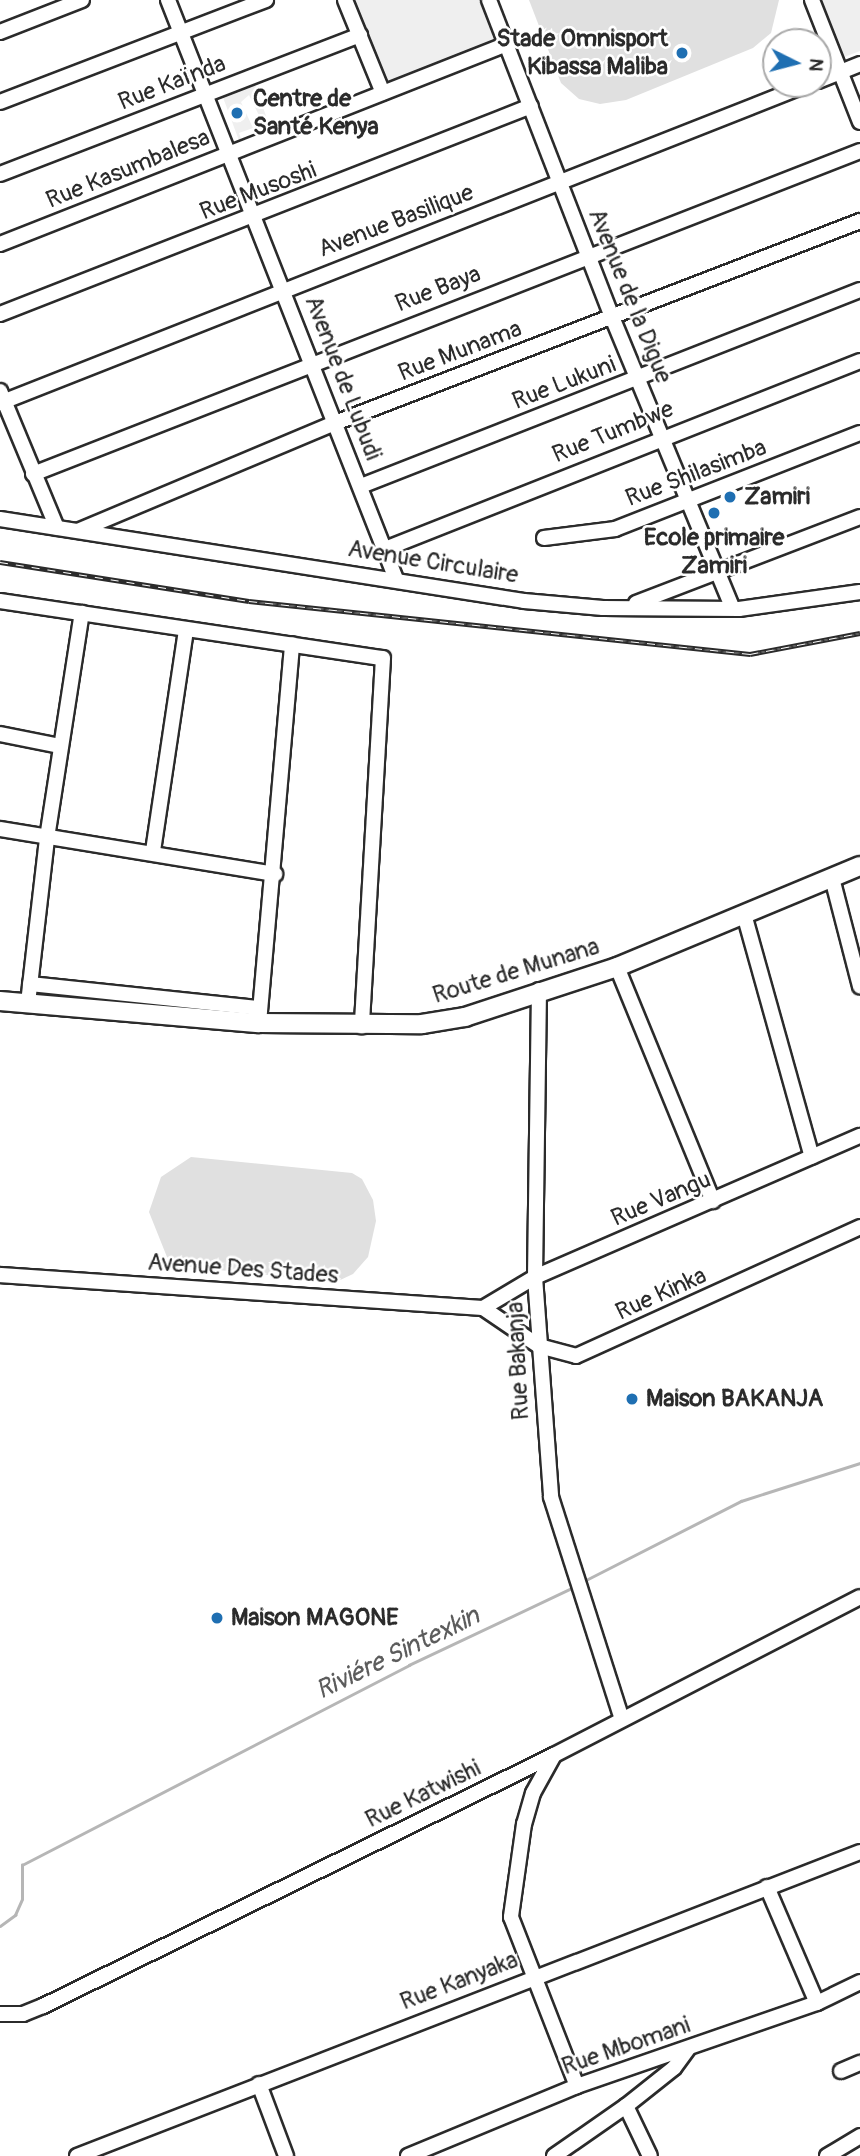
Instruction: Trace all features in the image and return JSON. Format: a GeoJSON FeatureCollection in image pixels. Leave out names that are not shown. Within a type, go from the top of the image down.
{"type":"FeatureCollection","features":[{"type":"Feature","properties":{"kind":"main road","name":"Route de Munana"},"geometry":{"type":"LineString","coordinates":[[0,1000],[260,1015],[362,1026],[464,1017],[538,989],[617,967],[860,866]]}},
{"type":"Feature","properties":{"kind":"street"},"geometry":{"type":"LineString","coordinates":[[0,32],[82,0]]}},
{"type":"Feature","properties":{"kind":"street","name":"Avenue de Lubudi"},"geometry":{"type":"LineString","coordinates":[[168,0],[284,288],[396,579]]}},
{"type":"Feature","properties":{"kind":"street"},"geometry":{"type":"LineString","coordinates":[[0,102],[266,0]]}},
{"type":"Feature","properties":{"kind":"street"},"geometry":{"type":"LineString","coordinates":[[345,0],[383,93]]}},
{"type":"Feature","properties":{"kind":"street","name":"Avenue de la Digue"},"geometry":{"type":"LineString","coordinates":[[489,0],[612,317],[732,607]]}},
{"type":"Feature","properties":{"kind":"street"},"geometry":{"type":"LineString","coordinates":[[811,0],[860,122]]}},
{"type":"Feature","properties":{"kind":"street","name":"Rue Kaïnda"},"geometry":{"type":"LineString","coordinates":[[0,174],[360,35]]}},
{"type":"Feature","properties":{"kind":"street","name":"Rue Kasumbalesa"},"geometry":{"type":"LineString","coordinates":[[0,244],[507,44]]}},
{"type":"Feature","properties":{"kind":"street"},"geometry":{"type":"LineString","coordinates":[[832,75],[860,64]]}},
{"type":"Feature","properties":{"kind":"street","name":"Avenue Basilique"},"geometry":{"type":"LineString","coordinates":[[1,399],[773,98]]}},
{"type":"Feature","properties":{"kind":"street","name":"Rue Musoshi"},"geometry":{"type":"LineString","coordinates":[[0,314],[256,217],[531,106]]}},
{"type":"Feature","properties":{"kind":"street","name":"Rue Baya"},"geometry":{"type":"LineString","coordinates":[[33,474],[860,151]]}},
{"type":"Feature","properties":{"kind":"street","name":"Rue Munama"},"geometry":{"type":"LineString","coordinates":[[78,531],[335,423],[860,221]]}},
{"type":"Feature","properties":{"kind":"street","name":"Rue Lukuni"},"geometry":{"type":"LineString","coordinates":[[361,486],[860,290]]}},
{"type":"Feature","properties":{"kind":"street","name":"Rue Tumbwe"},"geometry":{"type":"LineString","coordinates":[[385,549],[661,436],[860,361]]}},
{"type":"Feature","properties":{"kind":"street"},"geometry":{"type":"LineString","coordinates":[[1,399],[57,528]]}},
{"type":"Feature","properties":{"kind":"street","name":"Rue Shilasimba"},"geometry":{"type":"LineString","coordinates":[[544,538],[602,533],[860,433]]}},
{"type":"Feature","properties":{"kind":"street"},"geometry":{"type":"LineString","coordinates":[[626,606],[860,517]]}},
{"type":"Feature","properties":{"kind":"street","name":"Avenue Circulaire"},"geometry":{"type":"LineString","coordinates":[[0,519],[524,601],[732,607],[860,592]]}},
{"type":"Feature","properties":{"kind":"street"},"geometry":{"type":"LineString","coordinates":[[0,601],[381,656],[384,663],[362,1026]]}},
{"type":"Feature","properties":{"kind":"street"},"geometry":{"type":"LineString","coordinates":[[28,1003],[47,838],[82,613]]}},
{"type":"Feature","properties":{"kind":"street"},"geometry":{"type":"LineString","coordinates":[[153,851],[187,629]]}},
{"type":"Feature","properties":{"kind":"street"},"geometry":{"type":"LineString","coordinates":[[30,984],[260,1015],[275,874],[292,644]]}},
{"type":"Feature","properties":{"kind":"street"},"geometry":{"type":"LineString","coordinates":[[0,734],[60,746]]}},
{"type":"Feature","properties":{"kind":"street"},"geometry":{"type":"LineString","coordinates":[[0,829],[47,838],[153,851],[275,874]]}},
{"type":"Feature","properties":{"kind":"street"},"geometry":{"type":"LineString","coordinates":[[832,878],[860,986]]}},
{"type":"Feature","properties":{"kind":"street"},"geometry":{"type":"LineString","coordinates":[[744,914],[812,1157]]}},
{"type":"Feature","properties":{"kind":"street"},"geometry":{"type":"LineString","coordinates":[[617,967],[713,1201]]}},
{"type":"Feature","properties":{"kind":"street","name":"Rue Bakanja"},"geometry":{"type":"LineString","coordinates":[[538,989],[535,1277],[551,1497],[622,1719]]}},
{"type":"Feature","properties":{"kind":"street","name":"Rue Vangu"},"geometry":{"type":"LineString","coordinates":[[483,1308],[535,1277],[860,1136]]}},
{"type":"Feature","properties":{"kind":"street","name":"Rue Kinka"},"geometry":{"type":"LineString","coordinates":[[483,1308],[539,1346],[568,1354],[585,1353],[860,1227]]}},
{"type":"Feature","properties":{"kind":"street","name":"Avenue Des Stades"},"geometry":{"type":"LineString","coordinates":[[0,1275],[483,1308]]}},
{"type":"Feature","properties":{"kind":"street","name":"Rue Katwishi"},"geometry":{"type":"LineString","coordinates":[[0,2014],[23,2014],[43,2006],[554,1755],[860,1597]]}},
{"type":"Feature","properties":{"kind":"street"},"geometry":{"type":"LineString","coordinates":[[554,1755],[533,1793],[511,1901],[513,1927],[577,2086]]}},
{"type":"Feature","properties":{"kind":"street","name":"Rue Kanyaka"},"geometry":{"type":"LineString","coordinates":[[77,2156],[533,1977],[860,1853]]}},
{"type":"Feature","properties":{"kind":"street"},"geometry":{"type":"LineString","coordinates":[[767,1887],[817,2003]]}},
{"type":"Feature","properties":{"kind":"street","name":"Rue Mbomani"},"geometry":{"type":"LineString","coordinates":[[408,2156],[577,2086],[817,2003],[860,1982]]}},
{"type":"Feature","properties":{"kind":"street"},"geometry":{"type":"LineString","coordinates":[[554,2156],[626,2106],[674,2068],[689,2048]]}},
{"type":"Feature","properties":{"kind":"street"},"geometry":{"type":"LineString","coordinates":[[841,2071],[860,2063]]}},
{"type":"Feature","properties":{"kind":"street"},"geometry":{"type":"LineString","coordinates":[[259,2084],[286,2156]]}},
{"type":"Feature","properties":{"kind":"street"},"geometry":{"type":"LineString","coordinates":[[626,2106],[650,2156]]}},
{"type":"Feature","properties":{"kind":"street"},"geometry":{"type":"LineString","coordinates":[[836,2154],[860,2136]]}},
{"type":"Feature","properties":{"kind":"shaded area"},"geometry":{"type":"Polygon","coordinates":[[[345,0],[486,0],[502,42],[383,88],[345,0]]]}},
{"type":"Feature","properties":{"kind":"shaded area","name":"Stade Omnisport Kibassa Maliba"},"geometry":{"type":"Polygon","coordinates":[[[529,0],[779,0],[772,28],[762,28],[762,40],[753,48],[626,100],[600,104],[579,99],[561,83],[529,0]]]}},
{"type":"Feature","properties":{"kind":"shaded area"},"geometry":{"type":"Polygon","coordinates":[[[822,0],[860,0],[860,51],[844,57],[822,0]]]}},
{"type":"Feature","properties":{"kind":"shaded area","name":"Centre de Santé Kenya"},"geometry":{"type":"Polygon","coordinates":[[[253,79],[272,133],[241,146],[221,92],[253,79]],[[249,95],[241,102],[253,128],[239,133],[243,144],[268,134],[249,95]]]}},
{"type":"Feature","properties":{"kind":"shaded area"},"geometry":{"type":"Polygon","coordinates":[[[191,1157],[352,1173],[362,1179],[373,1200],[376,1221],[368,1257],[353,1274],[336,1282],[180,1266],[167,1257],[149,1212],[161,1177],[191,1157]]]}},
{"type":"Feature","properties":{"kind":"waterway","name":"Riviére Sintexkin"},"geometry":{"type":"LineString","coordinates":[[584,1581],[741,1501],[860,1463]]}},
{"type":"Feature","properties":{"kind":"waterway","name":"Riviére Sintexkin"},"geometry":{"type":"LineString","coordinates":[[0,1926],[15,1915],[22,1899],[22,1865],[409,1665],[576,1586]]}},
{"type":"Feature","properties":{"kind":"railway"},"geometry":{"type":"LineString","coordinates":[[0,562],[249,601],[750,654],[860,633]]}},
{"type":"Feature","properties":{"kind":"place","name":"Stade Omnisport Kibassa Maliba"},"geometry":{"type":"Point","coordinates":[682,53]}},
{"type":"Feature","properties":{"kind":"place","name":"Centre de Santé Kenya"},"geometry":{"type":"Point","coordinates":[237,113]}},
{"type":"Feature","properties":{"kind":"place","name":"Zamiri"},"geometry":{"type":"Point","coordinates":[730,497]}},
{"type":"Feature","properties":{"kind":"place","name":"Ecole primaire Zamiri"},"geometry":{"type":"Point","coordinates":[714,513]}},
{"type":"Feature","properties":{"kind":"place","name":"Maison BAKANJA"},"geometry":{"type":"Point","coordinates":[632,1399]}},
{"type":"Feature","properties":{"kind":"place","name":"Maison MAGONE"},"geometry":{"type":"Point","coordinates":[217,1618]}}]}
